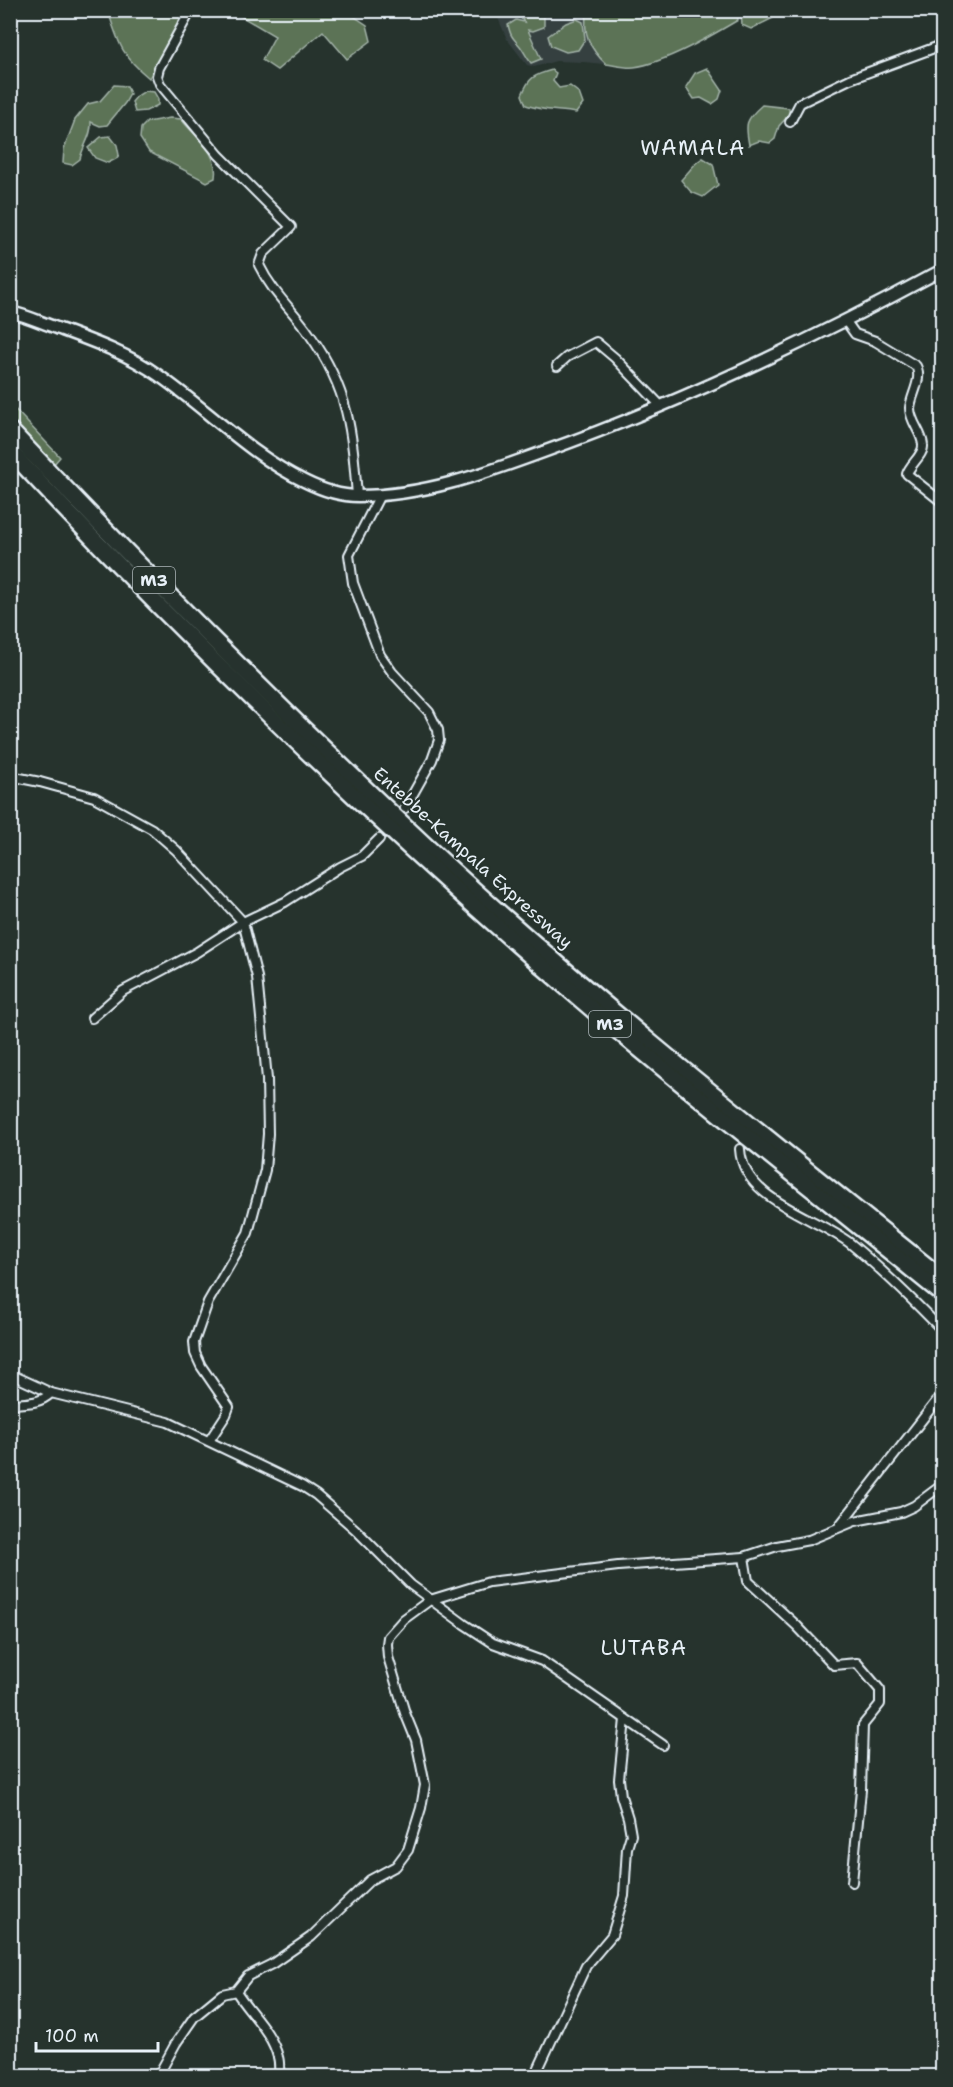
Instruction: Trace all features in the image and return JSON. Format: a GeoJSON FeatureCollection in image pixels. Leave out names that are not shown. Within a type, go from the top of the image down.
{"type":"FeatureCollection","features":[{"type":"Feature","properties":{"kind":"highway","name":"Entebbe-Kampala Expressway"},"geometry":{"type":"LineString","coordinates":[[10,430],[167,594],[424,844],[700,1084],[942,1278]]}},
{"type":"Feature","properties":{"kind":"highway","name":"Entebbe-Kampala Expressway"},"geometry":{"type":"LineString","coordinates":[[10,450],[85,531],[292,736],[501,930],[668,1072],[942,1294]]}},
{"type":"Feature","properties":{"kind":"main road"},"geometry":{"type":"LineString","coordinates":[[10,312],[80,336],[152,371],[255,450],[292,475],[333,493],[357,496],[380,495],[431,488],[459,481],[598,432],[661,406],[845,320],[942,270]]}},
{"type":"Feature","properties":{"kind":"street"},"geometry":{"type":"LineString","coordinates":[[192,10],[159,68],[157,76],[160,84],[219,154],[291,227],[264,254],[259,265],[268,284],[308,332],[330,364],[339,385],[354,448],[357,496]]}},
{"type":"Feature","properties":{"kind":"street"},"geometry":{"type":"LineString","coordinates":[[790,122],[800,103],[850,79],[942,45]]}},
{"type":"Feature","properties":{"kind":"street"},"geometry":{"type":"LineString","coordinates":[[845,320],[855,334],[875,341],[916,366],[918,377],[910,406],[910,416],[923,445],[907,474],[942,502]]}},
{"type":"Feature","properties":{"kind":"street"},"geometry":{"type":"LineString","coordinates":[[556,366],[567,357],[596,342],[615,358],[661,406]]}},
{"type":"Feature","properties":{"kind":"street"},"geometry":{"type":"LineString","coordinates":[[380,495],[349,555],[353,583],[380,655],[392,672],[429,712],[438,730],[439,740],[429,765],[405,808]]}},
{"type":"Feature","properties":{"kind":"street"},"geometry":{"type":"LineString","coordinates":[[10,776],[94,797],[152,829],[170,844],[243,922],[257,977],[267,1079],[268,1134],[265,1170],[259,1200],[248,1233],[208,1302],[194,1342],[195,1353],[201,1366],[229,1407],[209,1441]]}},
{"type":"Feature","properties":{"kind":"street"},"geometry":{"type":"LineString","coordinates":[[92,1018],[123,991],[197,952],[243,922],[285,902],[340,867],[362,856],[379,839]]}},
{"type":"Feature","properties":{"kind":"street"},"geometry":{"type":"LineString","coordinates":[[740,1149],[746,1172],[760,1187],[789,1209],[844,1238],[875,1263],[942,1330]]}},
{"type":"Feature","properties":{"kind":"street"},"geometry":{"type":"LineString","coordinates":[[10,1374],[51,1393],[168,1422],[302,1485],[355,1529],[411,1585],[430,1600],[494,1643],[542,1661],[663,1745]]}},
{"type":"Feature","properties":{"kind":"street"},"geometry":{"type":"LineString","coordinates":[[10,1404],[39,1402],[51,1393]]}},
{"type":"Feature","properties":{"kind":"street"},"geometry":{"type":"LineString","coordinates":[[840,1527],[942,1394]]}},
{"type":"Feature","properties":{"kind":"street"},"geometry":{"type":"LineString","coordinates":[[158,2076],[176,2043],[195,2017],[222,1994],[236,1991],[248,1976],[290,1953],[311,1937],[370,1880],[396,1866],[408,1850],[421,1808],[425,1785],[416,1740],[397,1689],[387,1644],[392,1630],[430,1600],[489,1582],[618,1566],[744,1557],[777,1546],[809,1540],[840,1527],[901,1512],[914,1506],[942,1485]]}},
{"type":"Feature","properties":{"kind":"street"},"geometry":{"type":"LineString","coordinates":[[744,1557],[748,1581],[797,1626],[834,1665],[857,1663],[880,1690],[880,1704],[863,1725],[861,1790],[852,1882]]}},
{"type":"Feature","properties":{"kind":"street"},"geometry":{"type":"LineString","coordinates":[[535,2076],[586,1966],[612,1935],[624,1896],[627,1848],[631,1835],[619,1779],[625,1719]]}},
{"type":"Feature","properties":{"kind":"street"},"geometry":{"type":"LineString","coordinates":[[236,1991],[266,2032],[279,2057],[279,2076]]}},
{"type":"Feature","properties":{"kind":"shaded area"},"geometry":{"type":"Polygon","coordinates":[[[495,11],[660,11],[654,62],[633,67],[556,61],[534,67],[527,65],[507,39],[495,11]]]}},
{"type":"Feature","properties":{"kind":"green space"},"geometry":{"type":"Polygon","coordinates":[[[613,10],[737,11],[738,20],[673,55],[646,64],[627,67],[606,64],[592,46],[587,33],[587,11],[608,11],[610,13],[613,10]]]}},
{"type":"Feature","properties":{"kind":"green space"},"geometry":{"type":"Polygon","coordinates":[[[108,11],[185,11],[149,78],[132,62],[122,48],[108,11]]]}},
{"type":"Feature","properties":{"kind":"green space"},"geometry":{"type":"Polygon","coordinates":[[[232,11],[346,11],[367,25],[371,41],[347,59],[323,31],[277,70],[262,60],[275,36],[232,11]]]}},
{"type":"Feature","properties":{"kind":"green space"},"geometry":{"type":"Polygon","coordinates":[[[506,11],[539,11],[544,17],[544,27],[533,31],[528,30],[541,59],[531,63],[529,61],[512,37],[508,25],[516,20],[524,22],[519,15],[506,11]]]}},
{"type":"Feature","properties":{"kind":"green space"},"geometry":{"type":"Polygon","coordinates":[[[741,11],[773,11],[773,18],[751,29],[742,25],[741,11]]]}},
{"type":"Feature","properties":{"kind":"green space"},"geometry":{"type":"Polygon","coordinates":[[[577,19],[583,22],[585,39],[578,50],[566,52],[551,46],[548,36],[566,23],[577,19]]]}},
{"type":"Feature","properties":{"kind":"green space"},"geometry":{"type":"Polygon","coordinates":[[[707,68],[722,90],[719,99],[712,104],[701,98],[694,99],[686,87],[695,73],[707,68]]]}},
{"type":"Feature","properties":{"kind":"green space"},"geometry":{"type":"Polygon","coordinates":[[[552,70],[556,73],[553,81],[559,88],[570,86],[579,93],[583,104],[576,113],[526,105],[522,95],[527,84],[536,75],[552,70]]]}},
{"type":"Feature","properties":{"kind":"green space"},"geometry":{"type":"Polygon","coordinates":[[[114,85],[127,86],[130,94],[125,103],[107,125],[100,126],[91,122],[90,132],[80,159],[72,165],[63,163],[64,149],[75,120],[88,104],[100,101],[114,85]]]}},
{"type":"Feature","properties":{"kind":"green space"},"geometry":{"type":"Polygon","coordinates":[[[145,91],[154,92],[158,105],[146,111],[135,112],[132,102],[145,91]]]}},
{"type":"Feature","properties":{"kind":"green space"},"geometry":{"type":"Polygon","coordinates":[[[762,105],[789,108],[789,115],[779,126],[775,139],[770,143],[759,141],[749,145],[747,132],[749,119],[762,105]]]}},
{"type":"Feature","properties":{"kind":"green space"},"geometry":{"type":"Polygon","coordinates":[[[170,118],[181,119],[205,146],[213,160],[215,178],[207,182],[149,152],[140,138],[141,128],[147,122],[170,118]]]}},
{"type":"Feature","properties":{"kind":"green space"},"geometry":{"type":"Polygon","coordinates":[[[110,136],[117,145],[119,155],[108,163],[95,158],[88,148],[101,137],[110,136]]]}},
{"type":"Feature","properties":{"kind":"green space"},"geometry":{"type":"Polygon","coordinates":[[[703,158],[713,164],[718,185],[703,197],[691,192],[681,180],[703,158]]]}},
{"type":"Feature","properties":{"kind":"green space"},"geometry":{"type":"Polygon","coordinates":[[[10,404],[60,457],[54,464],[11,420],[10,404]]]}},
{"type":"Feature","properties":{"kind":"district","name":"WAMALA"},"geometry":{"type":"Point","coordinates":[693,148]}},
{"type":"Feature","properties":{"kind":"district","name":"LUTABA"},"geometry":{"type":"Point","coordinates":[644,1648]}}]}
